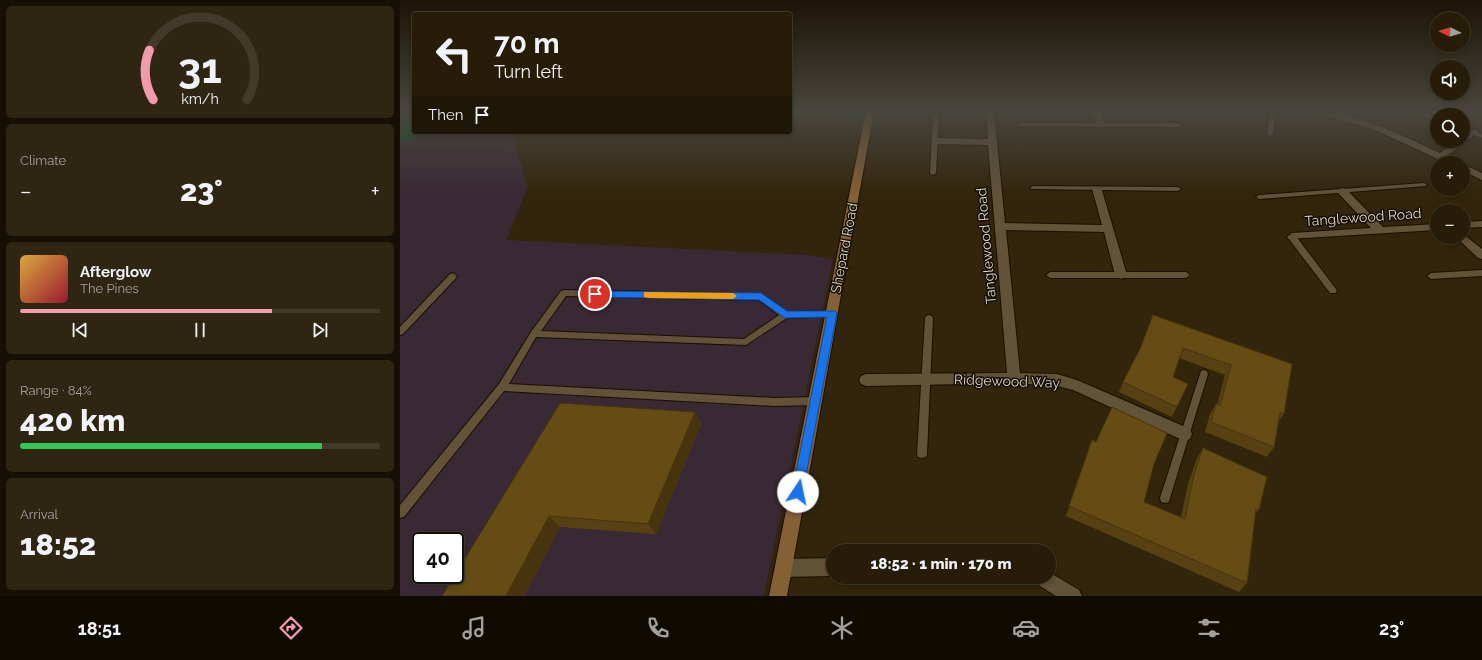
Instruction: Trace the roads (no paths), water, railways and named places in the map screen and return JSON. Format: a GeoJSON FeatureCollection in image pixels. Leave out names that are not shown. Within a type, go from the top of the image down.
{"type":"FeatureCollection","features":[{"type":"Feature","properties":{"kind":"street","name":"Shepard Road"},"geometry":{"type":"LineString","coordinates":[[778,596],[865,139]]}},
{"type":"Feature","properties":{"kind":"street","name":"Tanglewood Road"},"geometry":{"type":"LineString","coordinates":[[992,139],[1014,378]]}},
{"type":"Feature","properties":{"kind":"street"},"geometry":{"type":"LineString","coordinates":[[1402,139],[1441,156],[1452,148]]}},
{"type":"Feature","properties":{"kind":"street"},"geometry":{"type":"LineString","coordinates":[[935,141],[992,142]]}},
{"type":"Feature","properties":{"kind":"street"},"geometry":{"type":"LineString","coordinates":[[1470,171],[1482,177]]}},
{"type":"Feature","properties":{"kind":"street"},"geometry":{"type":"LineString","coordinates":[[1097,189],[1121,275]]}},
{"type":"Feature","properties":{"kind":"street"},"geometry":{"type":"LineString","coordinates":[[1342,191],[1380,231]]}},
{"type":"Feature","properties":{"kind":"street"},"geometry":{"type":"LineString","coordinates":[[1470,225],[1482,224]]}},
{"type":"Feature","properties":{"kind":"street"},"geometry":{"type":"LineString","coordinates":[[999,226],[1107,229]]}},
{"type":"Feature","properties":{"kind":"street","name":"Tanglewood Road"},"geometry":{"type":"LineString","coordinates":[[1292,238],[1430,227]]}},
{"type":"Feature","properties":{"kind":"street"},"geometry":{"type":"LineString","coordinates":[[1470,244],[1482,255]]}},
{"type":"Feature","properties":{"kind":"street","name":"Ridgewood Way"},"geometry":{"type":"LineString","coordinates":[[866,380],[1014,378],[1057,380],[1077,386],[1185,434]]}},
{"type":"Feature","properties":{"kind":"street"},"geometry":{"type":"LineString","coordinates":[[784,568],[826,567]]}},
{"type":"Feature","properties":{"kind":"street"},"geometry":{"type":"LineString","coordinates":[[1053,584],[1073,596]]}},
{"type":"Feature","properties":{"kind":"lane"},"geometry":{"type":"LineString","coordinates":[[933,173],[935,141]]}},
{"type":"Feature","properties":{"kind":"lane"},"geometry":{"type":"LineString","coordinates":[[1259,196],[1424,185]]}},
{"type":"Feature","properties":{"kind":"lane"},"geometry":{"type":"LineString","coordinates":[[1033,188],[1178,189]]}},
{"type":"Feature","properties":{"kind":"lane"},"geometry":{"type":"LineString","coordinates":[[1292,238],[1333,291]]}},
{"type":"Feature","properties":{"kind":"lane"},"geometry":{"type":"LineString","coordinates":[[1431,276],[1482,273]]}},
{"type":"Feature","properties":{"kind":"lane"},"geometry":{"type":"LineString","coordinates":[[1050,275],[1186,276]]}},
{"type":"Feature","properties":{"kind":"lane"},"geometry":{"type":"LineString","coordinates":[[400,332],[453,276]]}},
{"type":"Feature","properties":{"kind":"lane"},"geometry":{"type":"LineString","coordinates":[[400,513],[502,387],[534,334],[564,293],[761,297],[785,315]]}},
{"type":"Feature","properties":{"kind":"lane"},"geometry":{"type":"LineString","coordinates":[[534,334],[746,342],[785,315],[832,313]]}},
{"type":"Feature","properties":{"kind":"lane"},"geometry":{"type":"LineString","coordinates":[[922,454],[929,318]]}},
{"type":"Feature","properties":{"kind":"lane"},"geometry":{"type":"LineString","coordinates":[[1165,498],[1204,374]]}},
{"type":"Feature","properties":{"kind":"lane"},"geometry":{"type":"LineString","coordinates":[[502,387],[774,402],[816,401]]}}]}
